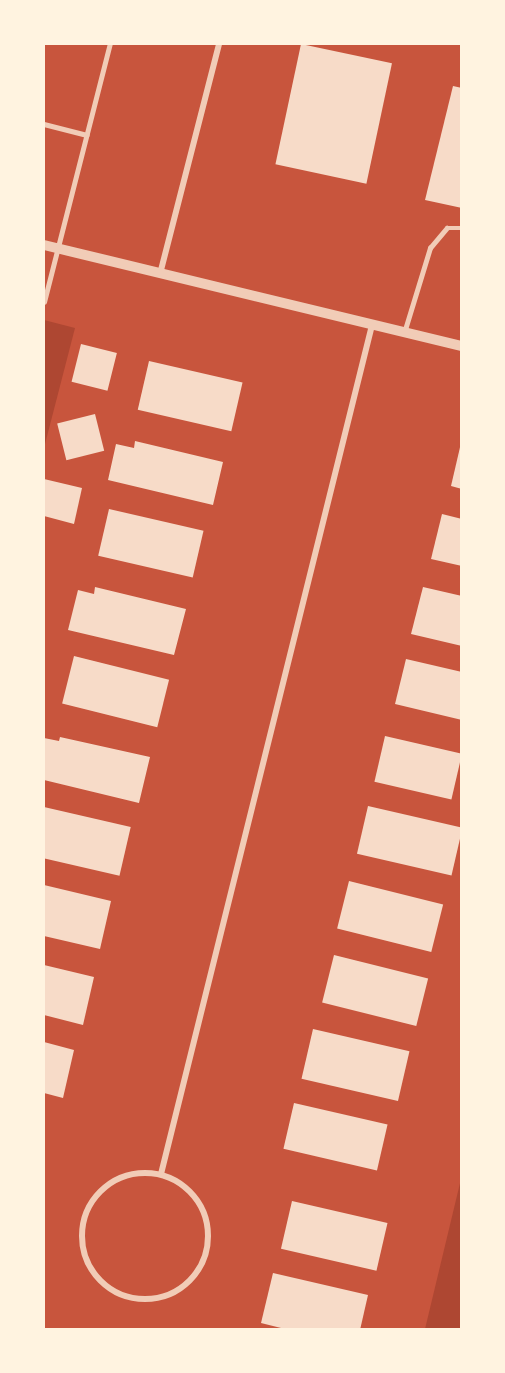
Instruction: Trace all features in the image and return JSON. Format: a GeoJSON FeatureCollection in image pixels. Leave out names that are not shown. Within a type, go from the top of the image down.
{"type":"FeatureCollection","features":[{"type":"Feature","properties":{"kind":"street"},"geometry":{"type":"LineString","coordinates":[[160,274],[219,44]]}},
{"type":"Feature","properties":{"kind":"street"},"geometry":{"type":"LineString","coordinates":[[44,245],[462,346]]}},
{"type":"Feature","properties":{"kind":"street"},"geometry":{"type":"LineString","coordinates":[[161,1174],[372,325]]}},
{"type":"Feature","properties":{"kind":"street"},"geometry":{"type":"LineString","coordinates":[[161,1174],[196,1198],[208,1238],[204,1258],[177,1291],[135,1298],[99,1280],[87,1263],[83,1222],[103,1188],[121,1177],[161,1174]]}},
{"type":"Feature","properties":{"kind":"lane"},"geometry":{"type":"LineString","coordinates":[[44,302],[110,44]]}},
{"type":"Feature","properties":{"kind":"lane"},"geometry":{"type":"LineString","coordinates":[[44,124],[87,135]]}},
{"type":"Feature","properties":{"kind":"lane"},"geometry":{"type":"LineString","coordinates":[[404,333],[429,248],[447,228],[462,228]]}},
{"type":"Feature","properties":{"kind":"shaded area"},"geometry":{"type":"Polygon","coordinates":[[[44,320],[75,328],[44,448],[44,320]]]}},
{"type":"Feature","properties":{"kind":"shaded area"},"geometry":{"type":"Polygon","coordinates":[[[461,1179],[461,1329],[425,1329],[461,1179]]]}},
{"type":"Feature","properties":{"kind":"building"},"geometry":{"type":"Polygon","coordinates":[[[301,44],[392,63],[366,184],[275,164],[301,44]]]}},
{"type":"Feature","properties":{"kind":"building"},"geometry":{"type":"Polygon","coordinates":[[[453,86],[462,88],[462,208],[425,200],[453,86]]]}},
{"type":"Feature","properties":{"kind":"building"},"geometry":{"type":"Polygon","coordinates":[[[81,344],[117,353],[107,391],[72,382],[81,344]]]}},
{"type":"Feature","properties":{"kind":"building"},"geometry":{"type":"Polygon","coordinates":[[[149,361],[243,383],[231,431],[138,410],[149,361]]]}},
{"type":"Feature","properties":{"kind":"building"},"geometry":{"type":"Polygon","coordinates":[[[95,414],[104,451],[66,460],[57,423],[95,414]]]}},
{"type":"Feature","properties":{"kind":"building"},"geometry":{"type":"Polygon","coordinates":[[[135,441],[223,462],[213,505],[108,480],[116,444],[134,448],[135,441]]]}},
{"type":"Feature","properties":{"kind":"building"},"geometry":{"type":"Polygon","coordinates":[[[462,443],[462,489],[451,486],[462,443]]]}},
{"type":"Feature","properties":{"kind":"building"},"geometry":{"type":"Polygon","coordinates":[[[44,479],[82,488],[74,524],[44,516],[44,479]]]}},
{"type":"Feature","properties":{"kind":"building"},"geometry":{"type":"Polygon","coordinates":[[[109,509],[204,531],[193,578],[98,556],[109,509]]]}},
{"type":"Feature","properties":{"kind":"building"},"geometry":{"type":"Polygon","coordinates":[[[442,514],[462,519],[462,566],[431,559],[442,514]]]}},
{"type":"Feature","properties":{"kind":"building"},"geometry":{"type":"Polygon","coordinates":[[[95,587],[186,609],[174,655],[68,630],[78,590],[94,594],[95,587]]]}},
{"type":"Feature","properties":{"kind":"building"},"geometry":{"type":"Polygon","coordinates":[[[423,587],[462,596],[462,646],[411,634],[423,587]]]}},
{"type":"Feature","properties":{"kind":"building"},"geometry":{"type":"Polygon","coordinates":[[[74,656],[169,680],[157,727],[62,704],[74,656]]]}},
{"type":"Feature","properties":{"kind":"building"},"geometry":{"type":"Polygon","coordinates":[[[406,659],[462,672],[462,720],[395,704],[406,659]]]}},
{"type":"Feature","properties":{"kind":"building"},"geometry":{"type":"Polygon","coordinates":[[[385,736],[462,754],[451,800],[374,782],[385,736]]]}},
{"type":"Feature","properties":{"kind":"building"},"geometry":{"type":"Polygon","coordinates":[[[60,737],[150,757],[139,803],[44,780],[44,738],[59,741],[60,737]]]}},
{"type":"Feature","properties":{"kind":"building"},"geometry":{"type":"Polygon","coordinates":[[[368,806],[462,828],[451,876],[357,854],[368,806]]]}},
{"type":"Feature","properties":{"kind":"building"},"geometry":{"type":"Polygon","coordinates":[[[44,807],[131,827],[119,876],[44,858],[44,807]]]}},
{"type":"Feature","properties":{"kind":"building"},"geometry":{"type":"Polygon","coordinates":[[[349,881],[443,904],[431,952],[337,929],[349,881]]]}},
{"type":"Feature","properties":{"kind":"building"},"geometry":{"type":"Polygon","coordinates":[[[44,885],[111,901],[100,949],[44,936],[44,885]]]}},
{"type":"Feature","properties":{"kind":"building"},"geometry":{"type":"Polygon","coordinates":[[[334,955],[428,978],[416,1026],[322,1003],[334,955]]]}},
{"type":"Feature","properties":{"kind":"building"},"geometry":{"type":"Polygon","coordinates":[[[44,965],[94,977],[83,1025],[44,1015],[44,965]]]}},
{"type":"Feature","properties":{"kind":"building"},"geometry":{"type":"Polygon","coordinates":[[[313,1029],[409,1051],[398,1101],[302,1079],[313,1029]]]}},
{"type":"Feature","properties":{"kind":"building"},"geometry":{"type":"Polygon","coordinates":[[[44,1042],[74,1050],[63,1098],[44,1093],[44,1042]]]}},
{"type":"Feature","properties":{"kind":"building"},"geometry":{"type":"Polygon","coordinates":[[[294,1103],[388,1125],[377,1170],[283,1149],[294,1103]]]}},
{"type":"Feature","properties":{"kind":"building"},"geometry":{"type":"Polygon","coordinates":[[[292,1201],[387,1223],[376,1271],[281,1249],[292,1201]]]}},
{"type":"Feature","properties":{"kind":"building"},"geometry":{"type":"Polygon","coordinates":[[[273,1273],[368,1295],[360,1330],[289,1330],[261,1323],[273,1273]]]}}]}
